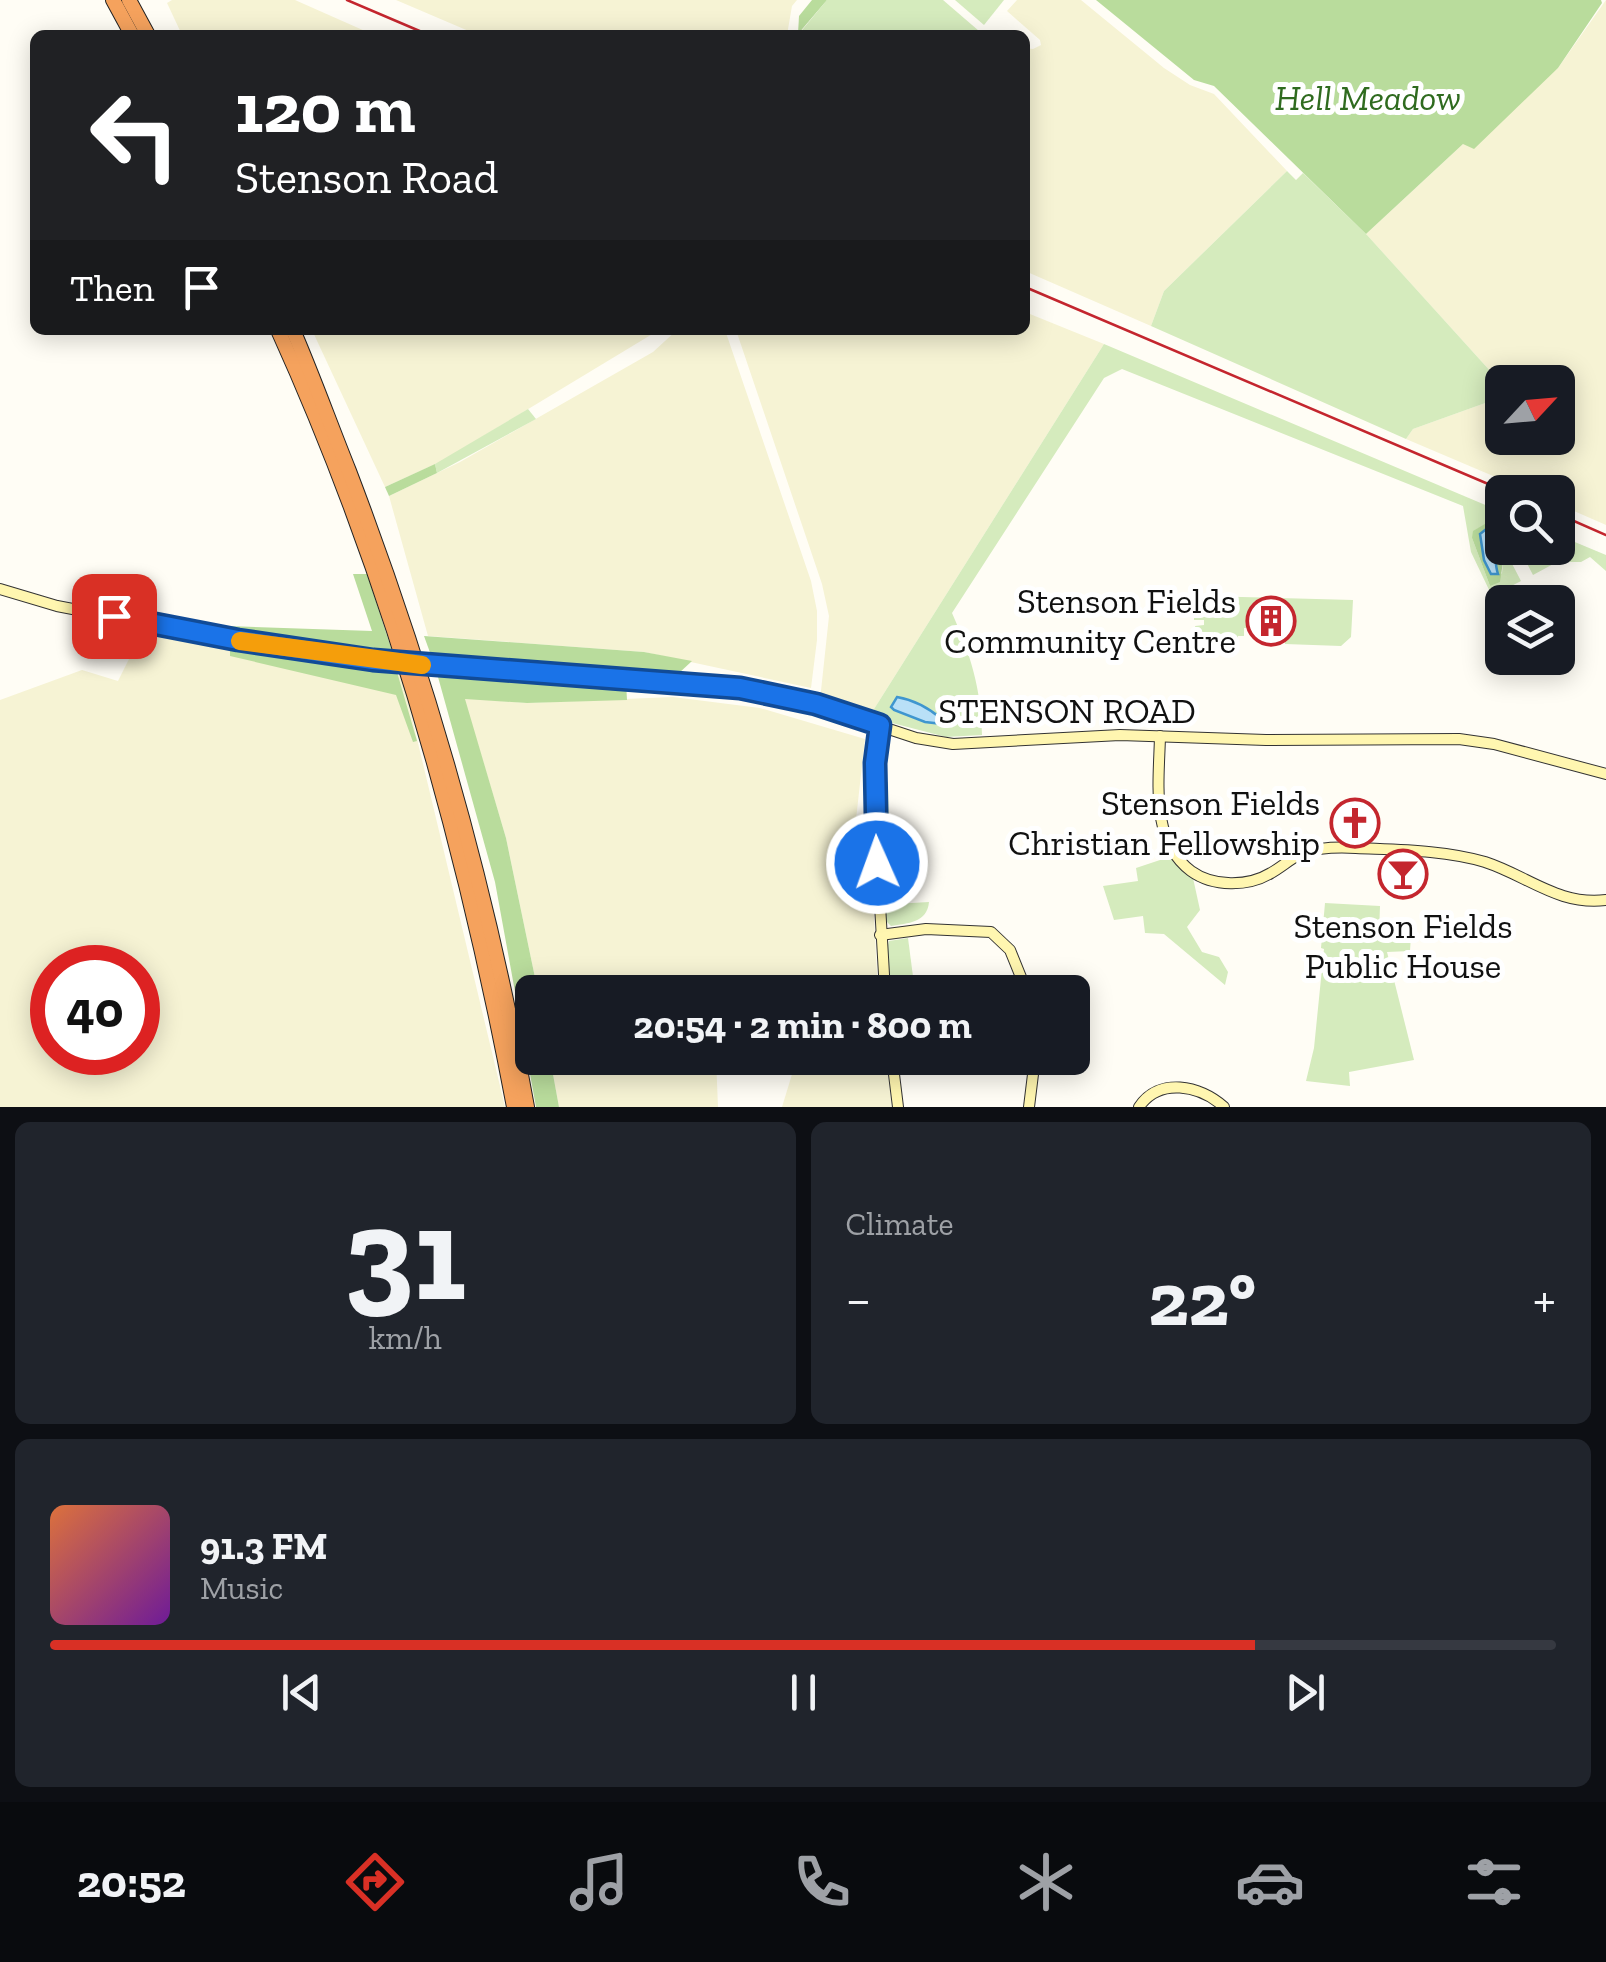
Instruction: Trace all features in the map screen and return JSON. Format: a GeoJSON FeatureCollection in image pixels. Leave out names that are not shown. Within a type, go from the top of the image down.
{"type":"FeatureCollection","features":[{"type":"Feature","properties":{"kind":"highway"},"geometry":{"type":"LineString","coordinates":[[112,0],[129,30]]}},
{"type":"Feature","properties":{"kind":"highway"},"geometry":{"type":"LineString","coordinates":[[129,0],[145,30]]}},
{"type":"Feature","properties":{"kind":"highway"},"geometry":{"type":"LineString","coordinates":[[280,335],[354,520],[406,668],[472,908],[514,1107]]}},
{"type":"Feature","properties":{"kind":"highway"},"geometry":{"type":"LineString","coordinates":[[295,335],[414,648],[469,841],[512,1021],[527,1107]]}},
{"type":"Feature","properties":{"kind":"street","name":"STENSON ROAD"},"geometry":{"type":"LineString","coordinates":[[0,589],[58,606],[207,635],[373,660],[740,688],[816,704],[916,738],[953,744],[1120,735],[1478,741],[1606,774]]}},
{"type":"Feature","properties":{"kind":"street"},"geometry":{"type":"LineString","coordinates":[[880,725],[874,800],[884,975]]}},
{"type":"Feature","properties":{"kind":"street"},"geometry":{"type":"LineString","coordinates":[[1160,736],[1163,833],[1180,861],[1200,876],[1224,883],[1243,882],[1265,877],[1304,853],[1352,847],[1468,858],[1510,872],[1559,896],[1606,900]]}},
{"type":"Feature","properties":{"kind":"street"},"geometry":{"type":"LineString","coordinates":[[880,934],[926,928],[991,932],[1010,950],[1020,975]]}},
{"type":"Feature","properties":{"kind":"street"},"geometry":{"type":"LineString","coordinates":[[894,1075],[898,1107]]}},
{"type":"Feature","properties":{"kind":"street"},"geometry":{"type":"LineString","coordinates":[[1029,1107],[1034,1075]]}},
{"type":"Feature","properties":{"kind":"street"},"geometry":{"type":"LineString","coordinates":[[1139,1107],[1150,1094],[1176,1087],[1212,1098],[1224,1107]]}},
{"type":"Feature","properties":{"kind":"shaded area"},"geometry":{"type":"Polygon","coordinates":[[[295,0],[363,30],[180,30],[167,3],[295,0]]]}},
{"type":"Feature","properties":{"kind":"shaded area"},"geometry":{"type":"Polygon","coordinates":[[[396,0],[797,0],[792,6],[788,30],[466,30],[396,0]]]}},
{"type":"Feature","properties":{"kind":"shaded area"},"geometry":{"type":"Polygon","coordinates":[[[1017,0],[1081,0],[1164,68],[1190,85],[1214,94],[1287,171],[1164,291],[1151,326],[1030,273],[1030,49],[1041,45],[1007,11],[1017,0]]]}},
{"type":"Feature","properties":{"kind":"shaded area"},"geometry":{"type":"Polygon","coordinates":[[[1606,0],[1606,525],[1575,511],[1575,475],[1491,475],[1406,439],[1413,429],[1485,403],[1485,455],[1575,455],[1575,365],[1485,365],[1366,234],[1463,144],[1558,68],[1606,0]]]}},
{"type":"Feature","properties":{"kind":"shaded area"},"geometry":{"type":"Polygon","coordinates":[[[1030,314],[1104,344],[869,717],[820,700],[829,616],[822,584],[738,335],[1030,335],[1030,314]]]}},
{"type":"Feature","properties":{"kind":"shaded area"},"geometry":{"type":"Polygon","coordinates":[[[314,335],[651,335],[442,461],[385,487],[314,335]]]}},
{"type":"Feature","properties":{"kind":"shaded area"},"geometry":{"type":"Polygon","coordinates":[[[672,335],[727,335],[811,581],[817,640],[811,688],[644,652],[428,636],[389,496],[460,462],[653,352],[672,335]]]}},
{"type":"Feature","properties":{"kind":"shaded area"},"geometry":{"type":"Polygon","coordinates":[[[151,615],[402,676],[505,1107],[0,1107],[0,700],[82,670],[118,681],[151,615]]]}},
{"type":"Feature","properties":{"kind":"shaded area"},"geometry":{"type":"Polygon","coordinates":[[[673,697],[760,708],[865,739],[853,846],[870,842],[877,975],[534,975],[506,838],[464,698],[527,703],[673,697]]]}},
{"type":"Feature","properties":{"kind":"shaded area"},"geometry":{"type":"Polygon","coordinates":[[[553,1075],[717,1075],[718,1107],[559,1107],[553,1075]]]}},
{"type":"Feature","properties":{"kind":"shaded area"},"geometry":{"type":"Polygon","coordinates":[[[792,1075],[888,1075],[892,1107],[782,1107],[792,1075]]]}},
{"type":"Feature","properties":{"kind":"green space"},"geometry":{"type":"Polygon","coordinates":[[[812,0],[827,0],[801,30],[798,30],[799,16],[812,0]]]}},
{"type":"Feature","properties":{"kind":"green space"},"geometry":{"type":"Polygon","coordinates":[[[827,0],[943,0],[978,30],[802,30],[827,0]]]}},
{"type":"Feature","properties":{"kind":"green space"},"geometry":{"type":"Polygon","coordinates":[[[955,0],[1004,0],[984,25],[955,0]]]}},
{"type":"Feature","properties":{"kind":"green space","name":"Hell Meadow"},"geometry":{"type":"Polygon","coordinates":[[[1096,0],[1602,3],[1558,68],[1474,149],[1463,144],[1366,234],[1214,86],[1194,80],[1096,0]]]}},
{"type":"Feature","properties":{"kind":"green space"},"geometry":{"type":"Polygon","coordinates":[[[1287,171],[1296,180],[1303,173],[1367,235],[1485,365],[1485,403],[1413,429],[1406,439],[1151,326],[1164,291],[1287,171]]]}},
{"type":"Feature","properties":{"kind":"green space"},"geometry":{"type":"Polygon","coordinates":[[[1104,344],[1485,505],[1485,530],[1472,538],[1490,585],[1471,552],[1463,506],[1122,369],[1104,378],[952,613],[974,672],[982,735],[946,737],[869,717],[1104,344]]]}},
{"type":"Feature","properties":{"kind":"green space"},"geometry":{"type":"Polygon","coordinates":[[[528,409],[536,419],[437,473],[435,464],[528,409]]]}},
{"type":"Feature","properties":{"kind":"green space"},"geometry":{"type":"Polygon","coordinates":[[[435,464],[437,473],[389,496],[385,487],[435,464]]]}},
{"type":"Feature","properties":{"kind":"green space"},"geometry":{"type":"Polygon","coordinates":[[[1485,524],[1485,565],[1502,565],[1500,582],[1490,585],[1472,538],[1473,531],[1485,524]]]}},
{"type":"Feature","properties":{"kind":"green space"},"geometry":{"type":"Polygon","coordinates":[[[1575,542],[1606,555],[1606,571],[1590,557],[1575,562],[1575,542]]]}},
{"type":"Feature","properties":{"kind":"green space"},"geometry":{"type":"Polygon","coordinates":[[[1503,565],[1513,565],[1521,581],[1491,585],[1502,573],[1503,565]]]}},
{"type":"Feature","properties":{"kind":"green space"},"geometry":{"type":"Polygon","coordinates":[[[1528,565],[1551,565],[1533,575],[1528,565]]]}},
{"type":"Feature","properties":{"kind":"green space"},"geometry":{"type":"Polygon","coordinates":[[[353,574],[367,574],[394,657],[227,635],[228,626],[372,631],[353,574]]]}},
{"type":"Feature","properties":{"kind":"green space"},"geometry":{"type":"Polygon","coordinates":[[[1194,597],[1353,600],[1351,637],[1341,646],[1285,644],[1284,615],[1260,614],[1259,628],[1244,628],[1238,643],[1199,642],[1195,626],[1204,625],[1204,620],[1194,620],[1194,597]]]}},
{"type":"Feature","properties":{"kind":"green space"},"geometry":{"type":"Polygon","coordinates":[[[424,636],[644,652],[692,661],[678,674],[453,661],[432,658],[424,636]]]}},
{"type":"Feature","properties":{"kind":"green space"},"geometry":{"type":"Polygon","coordinates":[[[230,646],[397,672],[417,741],[413,742],[396,695],[230,656],[230,646]]]}},
{"type":"Feature","properties":{"kind":"green space"},"geometry":{"type":"Polygon","coordinates":[[[438,677],[626,682],[627,700],[527,703],[465,699],[506,838],[534,975],[515,975],[515,992],[495,882],[438,677]]]}},
{"type":"Feature","properties":{"kind":"green space"},"geometry":{"type":"Polygon","coordinates":[[[879,748],[885,749],[894,904],[929,902],[921,918],[891,926],[884,919],[879,748]]]}},
{"type":"Feature","properties":{"kind":"green space"},"geometry":{"type":"Polygon","coordinates":[[[1169,857],[1193,878],[1200,910],[1187,927],[1202,952],[1219,957],[1228,972],[1225,985],[1164,934],[1145,933],[1143,916],[1114,920],[1103,886],[1138,881],[1136,868],[1169,857]]]}},
{"type":"Feature","properties":{"kind":"green space"},"geometry":{"type":"Polygon","coordinates":[[[1325,903],[1380,906],[1379,933],[1411,935],[1410,951],[1387,952],[1414,1060],[1349,1072],[1350,1086],[1306,1081],[1314,1048],[1325,903]]]}},
{"type":"Feature","properties":{"kind":"green space"},"geometry":{"type":"Polygon","coordinates":[[[908,938],[913,975],[889,975],[889,941],[908,938]]]}},
{"type":"Feature","properties":{"kind":"green space"},"geometry":{"type":"Polygon","coordinates":[[[530,1075],[553,1075],[559,1107],[536,1107],[530,1075]]]}},
{"type":"Feature","properties":{"kind":"water"},"geometry":{"type":"Polygon","coordinates":[[[1485,530],[1485,562],[1484,560],[1480,534],[1485,530]]]}},
{"type":"Feature","properties":{"kind":"water"},"geometry":{"type":"Polygon","coordinates":[[[1486,565],[1497,565],[1498,574],[1491,574],[1486,565]]]}},
{"type":"Feature","properties":{"kind":"water"},"geometry":{"type":"Polygon","coordinates":[[[897,697],[927,708],[943,724],[925,722],[894,710],[891,707],[897,697]]]}},
{"type":"Feature","properties":{"kind":"railway"},"geometry":{"type":"LineString","coordinates":[[347,0],[417,30]]}},
{"type":"Feature","properties":{"kind":"railway"},"geometry":{"type":"LineString","coordinates":[[1030,289],[1485,483]]}},
{"type":"Feature","properties":{"kind":"railway"},"geometry":{"type":"LineString","coordinates":[[1575,521],[1606,535]]}},
{"type":"Feature","properties":{"kind":"slow traffic"},"geometry":{"type":"LineString","coordinates":[[240,641],[422,665]]}},
{"type":"Feature","properties":{"kind":"place","name":"Stenson Fields Community Centre"},"geometry":{"type":"Point","coordinates":[1271,621]}},
{"type":"Feature","properties":{"kind":"place","name":"Stenson Fields Christian Fellowship"},"geometry":{"type":"Point","coordinates":[1355,823]}},
{"type":"Feature","properties":{"kind":"place","name":"Stenson Fields Public House"},"geometry":{"type":"Point","coordinates":[1403,874]}},
{"type":"Feature","properties":{"kind":"route"},"geometry":{"type":"LineString","coordinates":[[114,616],[373,660],[508,672],[647,678],[740,688],[816,704],[880,725],[874,800],[877,863]]}}]}
